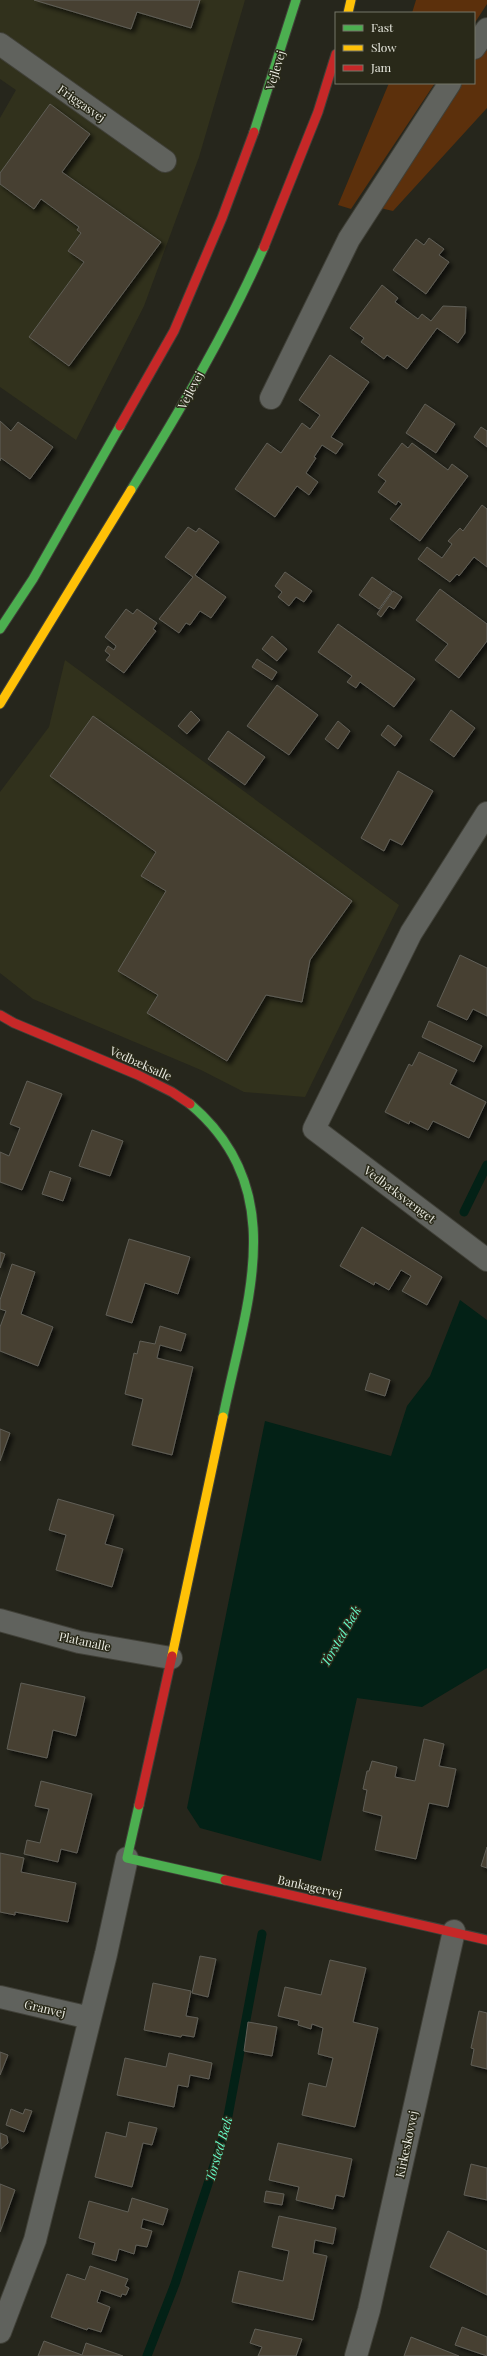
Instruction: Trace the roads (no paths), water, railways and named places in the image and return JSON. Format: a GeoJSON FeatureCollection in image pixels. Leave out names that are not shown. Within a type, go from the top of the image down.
{"type":"FeatureCollection","features":[{"type":"Feature","properties":{"kind":"main road","name":"Vejlevej"},"geometry":{"type":"LineString","coordinates":[[0,629],[41,565],[174,331],[222,218],[262,111],[296,0]]}},
{"type":"Feature","properties":{"kind":"main road"},"geometry":{"type":"LineString","coordinates":[[348,12],[352,0]]}},
{"type":"Feature","properties":{"kind":"main road","name":"Vejlevej"},"geometry":{"type":"LineString","coordinates":[[0,704],[167,432],[247,285],[284,201],[318,112],[335,57]]}},
{"type":"Feature","properties":{"kind":"main road","name":"Vedbæksalle"},"geometry":{"type":"LineString","coordinates":[[0,1015],[14,1023],[152,1079],[182,1096],[208,1119],[229,1147],[244,1178],[253,1212],[256,1246],[251,1289],[127,1858]]}},
{"type":"Feature","properties":{"kind":"main road","name":"Bankagervej"},"geometry":{"type":"LineString","coordinates":[[127,1858],[454,1931],[487,1940]]}},
{"type":"Feature","properties":{"kind":"street"},"geometry":{"type":"LineString","coordinates":[[475,47],[487,29]]}},
{"type":"Feature","properties":{"kind":"street","name":"Friggasvej"},"geometry":{"type":"LineString","coordinates":[[0,44],[165,161]]}},
{"type":"Feature","properties":{"kind":"street"},"geometry":{"type":"LineString","coordinates":[[271,398],[349,239],[449,84]]}},
{"type":"Feature","properties":{"kind":"street","name":"Vedbæksvænget"},"geometry":{"type":"LineString","coordinates":[[487,812],[411,933],[314,1129],[487,1260]]}},
{"type":"Feature","properties":{"kind":"street","name":"Platanalle"},"geometry":{"type":"LineString","coordinates":[[0,1620],[79,1642],[171,1658]]}},
{"type":"Feature","properties":{"kind":"street"},"geometry":{"type":"LineString","coordinates":[[0,2332],[35,2240],[90,2018],[127,1858]]}},
{"type":"Feature","properties":{"kind":"street","name":"Kirkeskovvej"},"geometry":{"type":"LineString","coordinates":[[356,2356],[369,2310],[454,1931]]}},
{"type":"Feature","properties":{"kind":"street","name":"Granvej"},"geometry":{"type":"LineString","coordinates":[[0,1997],[90,2018]]}},
{"type":"Feature","properties":{"kind":"water"},"geometry":{"type":"Polygon","coordinates":[[[460,1300],[487,1320],[487,1668],[422,1707],[357,1698],[321,1861],[200,1828],[187,1808],[265,1421],[391,1456],[407,1406],[430,1376],[460,1300]]]}},
{"type":"Feature","properties":{"kind":"waterway","name":"Torsted Bæk"},"geometry":{"type":"LineString","coordinates":[[464,1212],[487,1165]]}},
{"type":"Feature","properties":{"kind":"waterway","name":"Torsted Bæk"},"geometry":{"type":"LineString","coordinates":[[147,2356],[175,2284],[225,2132],[262,1934]]}}]}
